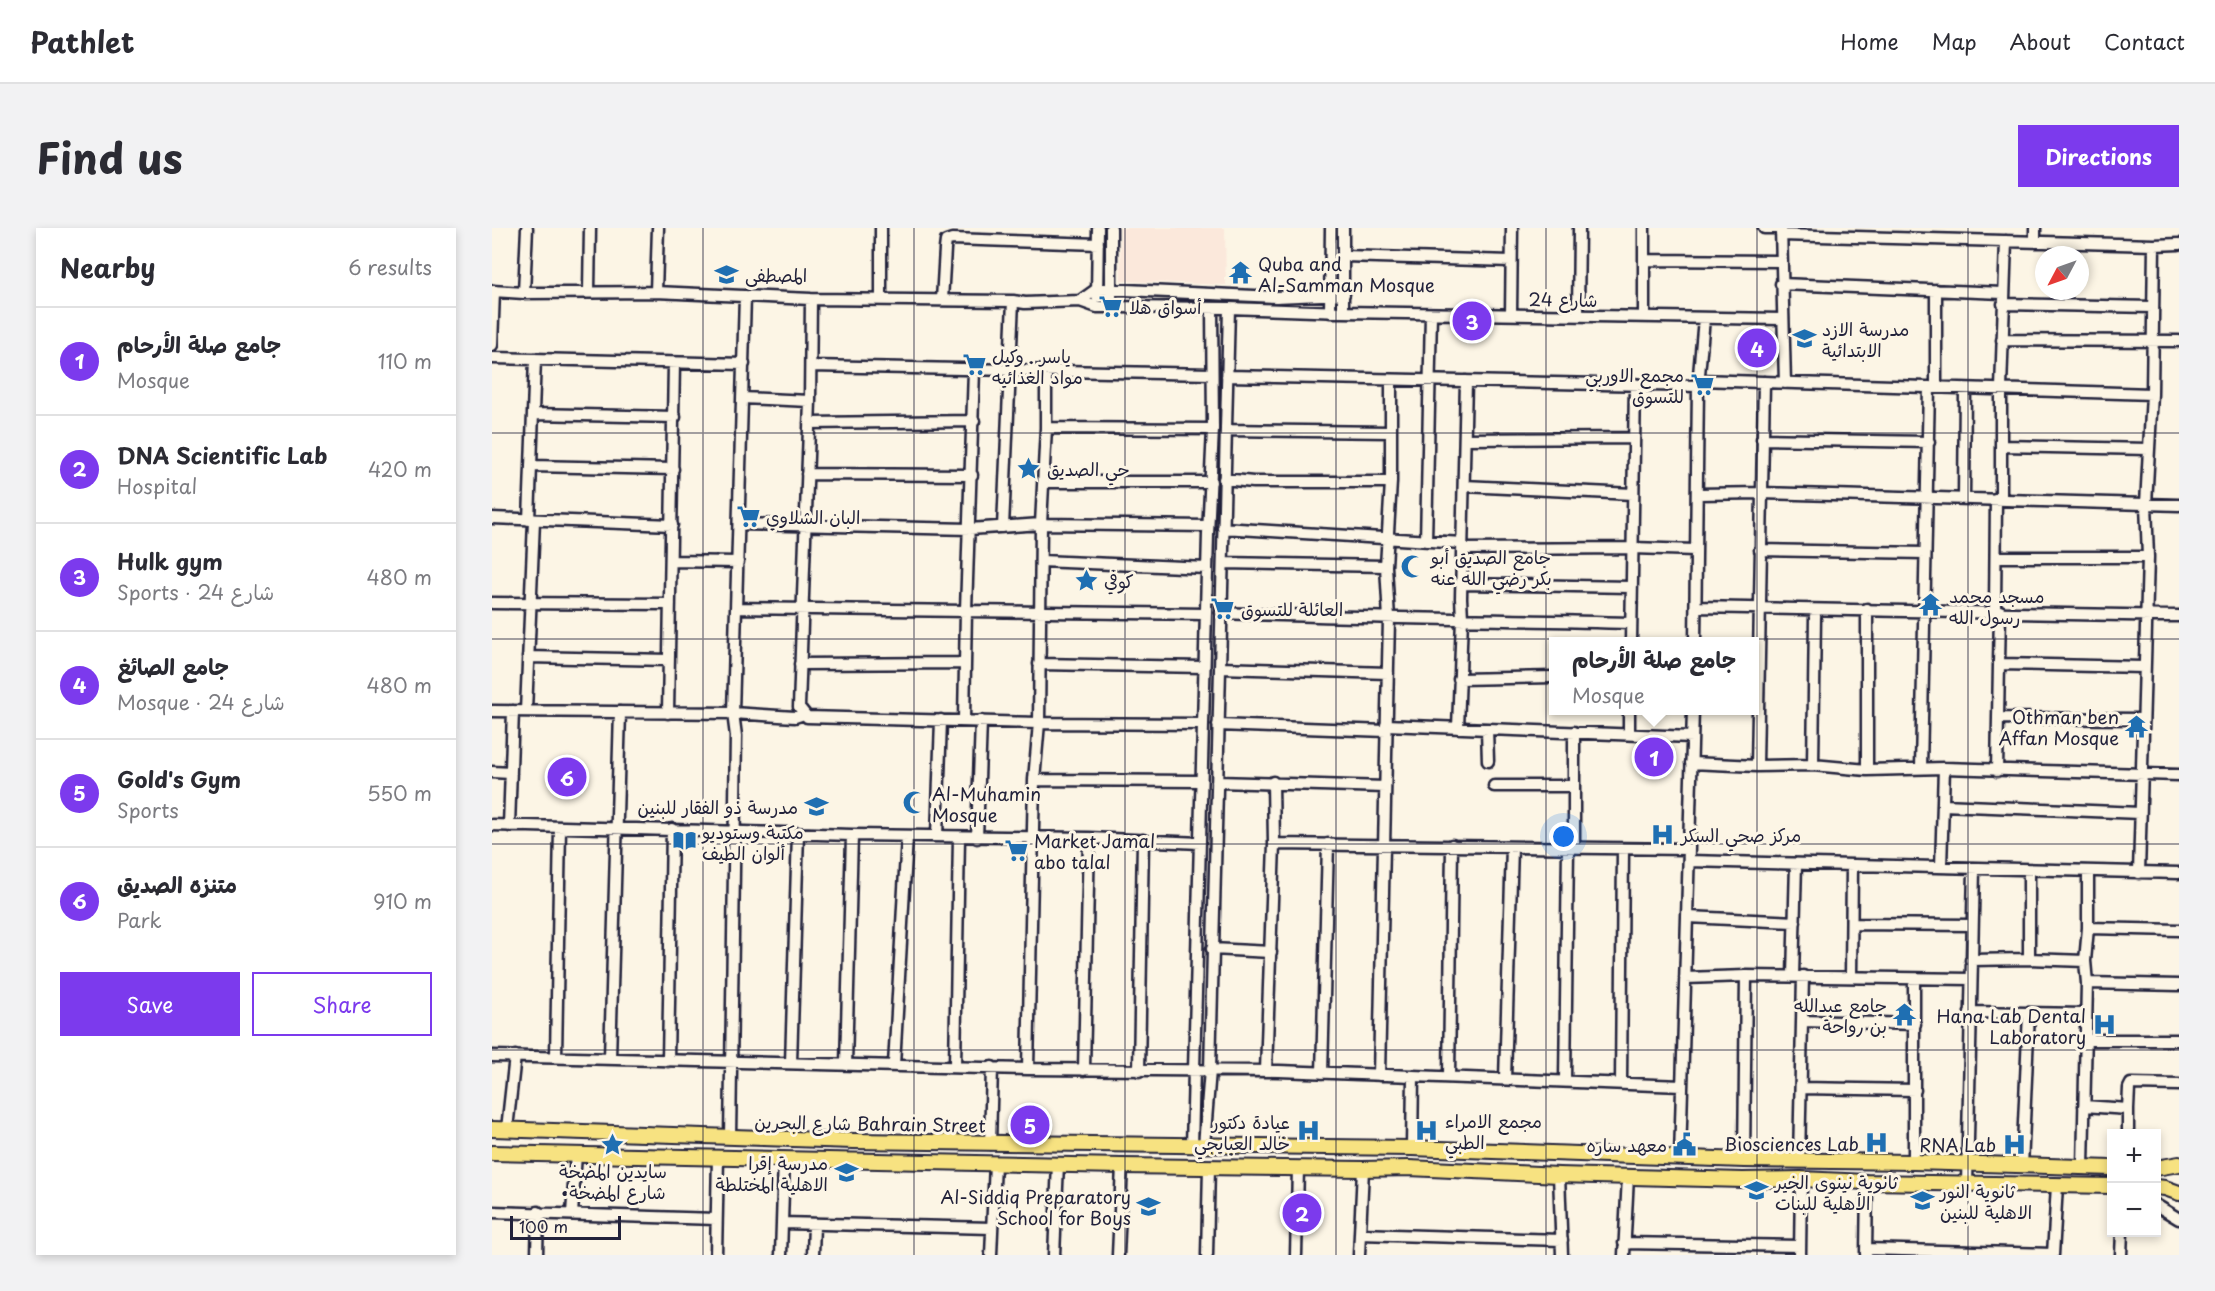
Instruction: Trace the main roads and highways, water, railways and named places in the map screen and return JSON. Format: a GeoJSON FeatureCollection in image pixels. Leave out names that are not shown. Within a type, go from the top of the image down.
{"type":"FeatureCollection","features":[{"type":"Feature","properties":{"kind":"main road","name":"شارع البحرين Bahrain Street"},"geometry":{"type":"LineString","coordinates":[[492,1129],[853,1141],[1412,1148],[1744,1160],[2107,1168]]}},
{"type":"Feature","properties":{"kind":"main road"},"geometry":{"type":"LineString","coordinates":[[853,1141],[853,1160]]}},
{"type":"Feature","properties":{"kind":"main road"},"geometry":{"type":"LineString","coordinates":[[1464,1150],[1464,1171]]}},
{"type":"Feature","properties":{"kind":"main road","name":"شارع البحرين Bahrain Street"},"geometry":{"type":"LineString","coordinates":[[492,1153],[1122,1166],[1409,1168],[1743,1180],[1801,1179],[2107,1186]]}},
{"type":"Feature","properties":{"kind":"main road"},"geometry":{"type":"LineString","coordinates":[[2161,1167],[2179,1164]]}},
{"type":"Feature","properties":{"kind":"main road"},"geometry":{"type":"LineString","coordinates":[[2161,1188],[2179,1193]]}},
{"type":"Feature","properties":{"kind":"place","name":"Quba and Al-Samman Mosque"},"geometry":{"type":"Point","coordinates":[1240,273]}},
{"type":"Feature","properties":{"kind":"place","name":"المصطفى"},"geometry":{"type":"Point","coordinates":[727,274]}},
{"type":"Feature","properties":{"kind":"place","name":"أسواق هلا"},"geometry":{"type":"Point","coordinates":[1111,306]}},
{"type":"Feature","properties":{"kind":"place","name":"Hulk gym"},"geometry":{"type":"Point","coordinates":[1472,321]}},
{"type":"Feature","properties":{"kind":"place","name":"مدرسة الازد الابتدائية"},"geometry":{"type":"Point","coordinates":[1804,338]}},
{"type":"Feature","properties":{"kind":"place","name":"جامع الصائغ"},"geometry":{"type":"Point","coordinates":[1757,348]}},
{"type":"Feature","properties":{"kind":"place","name":"ياسر . وكيل مواد الغذائيه"},"geometry":{"type":"Point","coordinates":[974,365]}},
{"type":"Feature","properties":{"kind":"place","name":"مجمع الاوربي للتسوق"},"geometry":{"type":"Point","coordinates":[1702,384]}},
{"type":"Feature","properties":{"kind":"place","name":"حي الصديق"},"geometry":{"type":"Point","coordinates":[1029,468]}},
{"type":"Feature","properties":{"kind":"place","name":"البان الشلاوي"},"geometry":{"type":"Point","coordinates":[748,516]}},
{"type":"Feature","properties":{"kind":"place","name":"جامع الصديق أبو بكر رضي الله عنه"},"geometry":{"type":"Point","coordinates":[1413,566]}},
{"type":"Feature","properties":{"kind":"place","name":"كوفي"},"geometry":{"type":"Point","coordinates":[1086,580]}},
{"type":"Feature","properties":{"kind":"place","name":"مسجد محمد رسول الله"},"geometry":{"type":"Point","coordinates":[1931,605]}},
{"type":"Feature","properties":{"kind":"place","name":"العائلة للتسوق"},"geometry":{"type":"Point","coordinates":[1223,608]}},
{"type":"Feature","properties":{"kind":"place","name":"Othman ben Affan Mosque"},"geometry":{"type":"Point","coordinates":[2137,726]}},
{"type":"Feature","properties":{"kind":"place","name":"جامع صلة الأرحام"},"geometry":{"type":"Point","coordinates":[1654,757]}},
{"type":"Feature","properties":{"kind":"place","name":"متنزه الصديق"},"geometry":{"type":"Point","coordinates":[567,777]}},
{"type":"Feature","properties":{"kind":"place","name":"Al-Muhamin Mosque"},"geometry":{"type":"Point","coordinates":[914,803]}},
{"type":"Feature","properties":{"kind":"place","name":"مدرسة ذو الفقار للبنين"},"geometry":{"type":"Point","coordinates":[816,806]}},
{"type":"Feature","properties":{"kind":"place","name":"مركز صحي السكر"},"geometry":{"type":"Point","coordinates":[1663,834]}},
{"type":"Feature","properties":{"kind":"place","name":"مكتبة وستوديو ألوان الطيف"},"geometry":{"type":"Point","coordinates":[684,841]}},
{"type":"Feature","properties":{"kind":"place","name":"Market Jamal abo talal"},"geometry":{"type":"Point","coordinates":[1016,850]}},
{"type":"Feature","properties":{"kind":"place","name":"جامع عبدالله بن رواحة"},"geometry":{"type":"Point","coordinates":[1905,1014]}},
{"type":"Feature","properties":{"kind":"place","name":"Hana Lab Dental Laboratory"},"geometry":{"type":"Point","coordinates":[2104,1025]}},
{"type":"Feature","properties":{"kind":"place","name":"Gold's Gym"},"geometry":{"type":"Point","coordinates":[1030,1125]}},
{"type":"Feature","properties":{"kind":"place","name":"مجمع الامراء الطبي"},"geometry":{"type":"Point","coordinates":[1427,1130]}},
{"type":"Feature","properties":{"kind":"place","name":"عيادة دكتور خالد العبايجي"},"geometry":{"type":"Point","coordinates":[1308,1131]}},
{"type":"Feature","properties":{"kind":"place","name":"Biosciences Lab"},"geometry":{"type":"Point","coordinates":[1877,1143]}},
{"type":"Feature","properties":{"kind":"place","name":"سايدين المضخة •شارع المضخة"},"geometry":{"type":"Point","coordinates":[613,1144]}},
{"type":"Feature","properties":{"kind":"place","name":"معهد ساره"},"geometry":{"type":"Point","coordinates":[1685,1144]}},
{"type":"Feature","properties":{"kind":"place","name":"RNA Lab"},"geometry":{"type":"Point","coordinates":[2014,1144]}},
{"type":"Feature","properties":{"kind":"place","name":"مدرسة إقرا الاهلية المختلطة"},"geometry":{"type":"Point","coordinates":[846,1172]}},
{"type":"Feature","properties":{"kind":"place","name":"ثانوية نينوى الخير الأهلية للبنات"},"geometry":{"type":"Point","coordinates":[1757,1191]}},
{"type":"Feature","properties":{"kind":"place","name":"ثانوية النور الاهلية للبنين"},"geometry":{"type":"Point","coordinates":[1922,1200]}},
{"type":"Feature","properties":{"kind":"place","name":"Al-Siddiq Preparatory School for Boys"},"geometry":{"type":"Point","coordinates":[1149,1206]}},
{"type":"Feature","properties":{"kind":"place","name":"DNA Scientific Lab"},"geometry":{"type":"Point","coordinates":[1302,1213]}}]}
